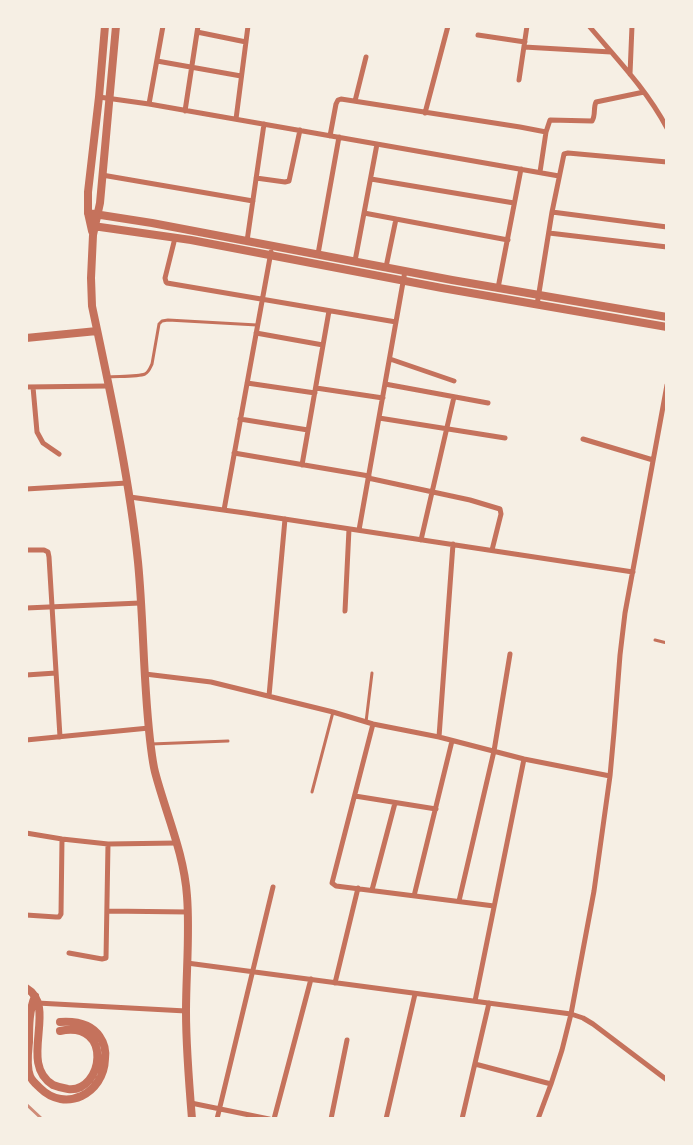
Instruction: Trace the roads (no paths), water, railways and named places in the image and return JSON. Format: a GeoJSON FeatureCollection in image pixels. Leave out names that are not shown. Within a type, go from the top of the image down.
{"type":"FeatureCollection","features":[{"type":"Feature","properties":{"kind":"street"},"geometry":{"type":"LineString","coordinates":[[105,26],[88,192],[88,213],[93,226],[92,306],[130,497],[138,564],[149,728],[155,771],[177,843],[186,882],[188,912],[187,1051],[192,1119]]}},
{"type":"Feature","properties":{"kind":"street"},"geometry":{"type":"LineString","coordinates":[[93,226],[98,214],[116,26]]}},
{"type":"Feature","properties":{"kind":"street"},"geometry":{"type":"LineString","coordinates":[[149,104],[163,26]]}},
{"type":"Feature","properties":{"kind":"street"},"geometry":{"type":"LineString","coordinates":[[236,119],[248,26]]}},
{"type":"Feature","properties":{"kind":"street"},"geometry":{"type":"LineString","coordinates":[[425,113],[448,26]]}},
{"type":"Feature","properties":{"kind":"street"},"geometry":{"type":"LineString","coordinates":[[519,80],[527,26]]}},
{"type":"Feature","properties":{"kind":"street"},"geometry":{"type":"LineString","coordinates":[[589,26],[644,92],[667,128]]}},
{"type":"Feature","properties":{"kind":"street"},"geometry":{"type":"LineString","coordinates":[[630,75],[632,26]]}},
{"type":"Feature","properties":{"kind":"street"},"geometry":{"type":"LineString","coordinates":[[185,110],[197,29],[246,42]]}},
{"type":"Feature","properties":{"kind":"street"},"geometry":{"type":"LineString","coordinates":[[478,35],[525,44],[611,52]]}},
{"type":"Feature","properties":{"kind":"street"},"geometry":{"type":"LineString","coordinates":[[355,102],[366,57]]}},
{"type":"Feature","properties":{"kind":"street"},"geometry":{"type":"LineString","coordinates":[[157,61],[242,76]]}},
{"type":"Feature","properties":{"kind":"street"},"geometry":{"type":"LineString","coordinates":[[540,172],[546,132],[550,120],[589,122],[594,117],[596,102],[644,92]]}},
{"type":"Feature","properties":{"kind":"street"},"geometry":{"type":"LineString","coordinates":[[99,97],[185,110],[559,176]]}},
{"type":"Feature","properties":{"kind":"street"},"geometry":{"type":"LineString","coordinates":[[330,136],[337,101],[341,99],[546,132]]}},
{"type":"Feature","properties":{"kind":"street"},"geometry":{"type":"LineString","coordinates":[[247,241],[264,124]]}},
{"type":"Feature","properties":{"kind":"street"},"geometry":{"type":"LineString","coordinates":[[256,178],[289,182],[300,130]]}},
{"type":"Feature","properties":{"kind":"street"},"geometry":{"type":"LineString","coordinates":[[318,254],[339,137]]}},
{"type":"Feature","properties":{"kind":"street"},"geometry":{"type":"LineString","coordinates":[[355,261],[377,144]]}},
{"type":"Feature","properties":{"kind":"street"},"geometry":{"type":"LineString","coordinates":[[537,304],[563,156],[566,153],[667,162]]}},
{"type":"Feature","properties":{"kind":"street"},"geometry":{"type":"LineString","coordinates":[[498,288],[521,169]]}},
{"type":"Feature","properties":{"kind":"street"},"geometry":{"type":"LineString","coordinates":[[102,175],[253,201]]}},
{"type":"Feature","properties":{"kind":"street"},"geometry":{"type":"LineString","coordinates":[[371,179],[514,203]]}},
{"type":"Feature","properties":{"kind":"street"},"geometry":{"type":"LineString","coordinates":[[552,212],[667,227]]}},
{"type":"Feature","properties":{"kind":"street"},"geometry":{"type":"LineString","coordinates":[[88,213],[667,317]]}},
{"type":"Feature","properties":{"kind":"street"},"geometry":{"type":"LineString","coordinates":[[364,213],[508,240]]}},
{"type":"Feature","properties":{"kind":"street"},"geometry":{"type":"LineString","coordinates":[[386,267],[396,218]]}},
{"type":"Feature","properties":{"kind":"street"},"geometry":{"type":"LineString","coordinates":[[93,226],[175,238],[404,281],[667,327]]}},
{"type":"Feature","properties":{"kind":"street"},"geometry":{"type":"LineString","coordinates":[[549,233],[667,247]]}},
{"type":"Feature","properties":{"kind":"street"},"geometry":{"type":"LineString","coordinates":[[175,238],[165,278],[167,283],[396,322]]}},
{"type":"Feature","properties":{"kind":"street"},"geometry":{"type":"LineString","coordinates":[[224,510],[272,246]]}},
{"type":"Feature","properties":{"kind":"street"},"geometry":{"type":"LineString","coordinates":[[359,530],[405,271]]}},
{"type":"Feature","properties":{"kind":"street"},"geometry":{"type":"LineString","coordinates":[[302,465],[329,312]]}},
{"type":"Feature","properties":{"kind":"street"},"geometry":{"type":"LineString","coordinates":[[26,338],[97,331]]}},
{"type":"Feature","properties":{"kind":"street"},"geometry":{"type":"LineString","coordinates":[[256,333],[323,345]]}},
{"type":"Feature","properties":{"kind":"street"},"geometry":{"type":"LineString","coordinates":[[390,359],[454,381]]}},
{"type":"Feature","properties":{"kind":"street"},"geometry":{"type":"LineString","coordinates":[[247,383],[382,398]]}},
{"type":"Feature","properties":{"kind":"street"},"geometry":{"type":"LineString","coordinates":[[385,384],[488,403]]}},
{"type":"Feature","properties":{"kind":"street"},"geometry":{"type":"LineString","coordinates":[[538,1119],[562,1050],[571,1014],[594,891],[610,776],[625,614],[667,385]]}},
{"type":"Feature","properties":{"kind":"street"},"geometry":{"type":"LineString","coordinates":[[33,386],[37,432],[43,443],[59,454]]}},
{"type":"Feature","properties":{"kind":"street"},"geometry":{"type":"LineString","coordinates":[[26,387],[108,386]]}},
{"type":"Feature","properties":{"kind":"street"},"geometry":{"type":"LineString","coordinates":[[421,540],[454,397]]}},
{"type":"Feature","properties":{"kind":"street"},"geometry":{"type":"LineString","coordinates":[[379,418],[505,438]]}},
{"type":"Feature","properties":{"kind":"street"},"geometry":{"type":"LineString","coordinates":[[240,419],[308,430]]}},
{"type":"Feature","properties":{"kind":"street"},"geometry":{"type":"LineString","coordinates":[[583,439],[653,460]]}},
{"type":"Feature","properties":{"kind":"street"},"geometry":{"type":"LineString","coordinates":[[234,453],[369,477],[470,500],[500,509],[492,550]]}},
{"type":"Feature","properties":{"kind":"street"},"geometry":{"type":"LineString","coordinates":[[26,489],[127,484]]}},
{"type":"Feature","properties":{"kind":"street"},"geometry":{"type":"LineString","coordinates":[[130,497],[633,572]]}},
{"type":"Feature","properties":{"kind":"street"},"geometry":{"type":"LineString","coordinates":[[270,696],[285,519]]}},
{"type":"Feature","properties":{"kind":"street"},"geometry":{"type":"LineString","coordinates":[[345,611],[348,529]]}},
{"type":"Feature","properties":{"kind":"street"},"geometry":{"type":"LineString","coordinates":[[439,738],[453,544]]}},
{"type":"Feature","properties":{"kind":"street"},"geometry":{"type":"LineString","coordinates":[[26,550],[40,549],[48,552],[60,737]]}},
{"type":"Feature","properties":{"kind":"street"},"geometry":{"type":"LineString","coordinates":[[26,608],[140,603]]}},
{"type":"Feature","properties":{"kind":"street"},"geometry":{"type":"LineString","coordinates":[[458,901],[494,751],[510,654]]}},
{"type":"Feature","properties":{"kind":"street"},"geometry":{"type":"LineString","coordinates":[[26,675],[56,673]]}},
{"type":"Feature","properties":{"kind":"street"},"geometry":{"type":"LineString","coordinates":[[145,674],[211,682],[333,712],[373,724],[524,759],[610,776]]}},
{"type":"Feature","properties":{"kind":"street"},"geometry":{"type":"LineString","coordinates":[[373,724],[332,883],[336,886],[494,906]]}},
{"type":"Feature","properties":{"kind":"street"},"geometry":{"type":"LineString","coordinates":[[26,740],[149,728]]}},
{"type":"Feature","properties":{"kind":"street"},"geometry":{"type":"LineString","coordinates":[[414,896],[452,741]]}},
{"type":"Feature","properties":{"kind":"street"},"geometry":{"type":"LineString","coordinates":[[475,1001],[524,759]]}},
{"type":"Feature","properties":{"kind":"street"},"geometry":{"type":"LineString","coordinates":[[355,796],[436,809]]}},
{"type":"Feature","properties":{"kind":"street"},"geometry":{"type":"LineString","coordinates":[[372,890],[395,803]]}},
{"type":"Feature","properties":{"kind":"street"},"geometry":{"type":"LineString","coordinates":[[26,833],[108,844],[177,843]]}},
{"type":"Feature","properties":{"kind":"street"},"geometry":{"type":"LineString","coordinates":[[26,915],[59,917],[61,914],[62,839]]}},
{"type":"Feature","properties":{"kind":"street"},"geometry":{"type":"LineString","coordinates":[[69,953],[102,959],[106,958],[108,844]]}},
{"type":"Feature","properties":{"kind":"street"},"geometry":{"type":"LineString","coordinates":[[217,1119],[273,887]]}},
{"type":"Feature","properties":{"kind":"street"},"geometry":{"type":"LineString","coordinates":[[335,983],[358,888]]}},
{"type":"Feature","properties":{"kind":"street"},"geometry":{"type":"LineString","coordinates":[[107,911],[188,912]]}},
{"type":"Feature","properties":{"kind":"street"},"geometry":{"type":"LineString","coordinates":[[187,963],[571,1014],[593,1024],[667,1080]]}},
{"type":"Feature","properties":{"kind":"street"},"geometry":{"type":"LineString","coordinates":[[274,1119],[311,979]]}},
{"type":"Feature","properties":{"kind":"street"},"geometry":{"type":"LineString","coordinates":[[26,988],[31,990],[40,1012],[38,1062],[42,1075],[49,1082],[57,1087],[71,1089],[83,1086],[92,1077],[97,1066],[94,1042],[89,1036],[80,1030],[60,1027],[70,1021],[83,1024],[95,1030],[102,1040],[105,1050],[103,1075],[97,1085],[86,1094],[76,1098],[55,1097],[43,1091],[30,1075],[28,1058],[30,1013],[35,1001]]}},
{"type":"Feature","properties":{"kind":"street"},"geometry":{"type":"LineString","coordinates":[[386,1119],[415,994]]}},
{"type":"Feature","properties":{"kind":"street"},"geometry":{"type":"LineString","coordinates":[[35,1001],[186,1011]]}},
{"type":"Feature","properties":{"kind":"street"},"geometry":{"type":"LineString","coordinates":[[462,1119],[489,1003]]}},
{"type":"Feature","properties":{"kind":"street"},"geometry":{"type":"LineString","coordinates":[[331,1119],[347,1040]]}},
{"type":"Feature","properties":{"kind":"street"},"geometry":{"type":"LineString","coordinates":[[475,1064],[551,1084]]}},
{"type":"Feature","properties":{"kind":"street"},"geometry":{"type":"LineString","coordinates":[[191,1103],[269,1119]]}},
{"type":"Feature","properties":{"kind":"lane"},"geometry":{"type":"LineString","coordinates":[[106,377],[147,373],[152,364],[159,324],[162,321],[258,325]]}},
{"type":"Feature","properties":{"kind":"lane"},"geometry":{"type":"LineString","coordinates":[[655,640],[667,643]]}},
{"type":"Feature","properties":{"kind":"lane"},"geometry":{"type":"LineString","coordinates":[[366,722],[372,672]]}},
{"type":"Feature","properties":{"kind":"lane"},"geometry":{"type":"LineString","coordinates":[[312,792],[333,712]]}},
{"type":"Feature","properties":{"kind":"lane"},"geometry":{"type":"LineString","coordinates":[[151,744],[228,741]]}},
{"type":"Feature","properties":{"kind":"railway"},"geometry":{"type":"LineString","coordinates":[[26,1104],[42,1119]]}}]}
